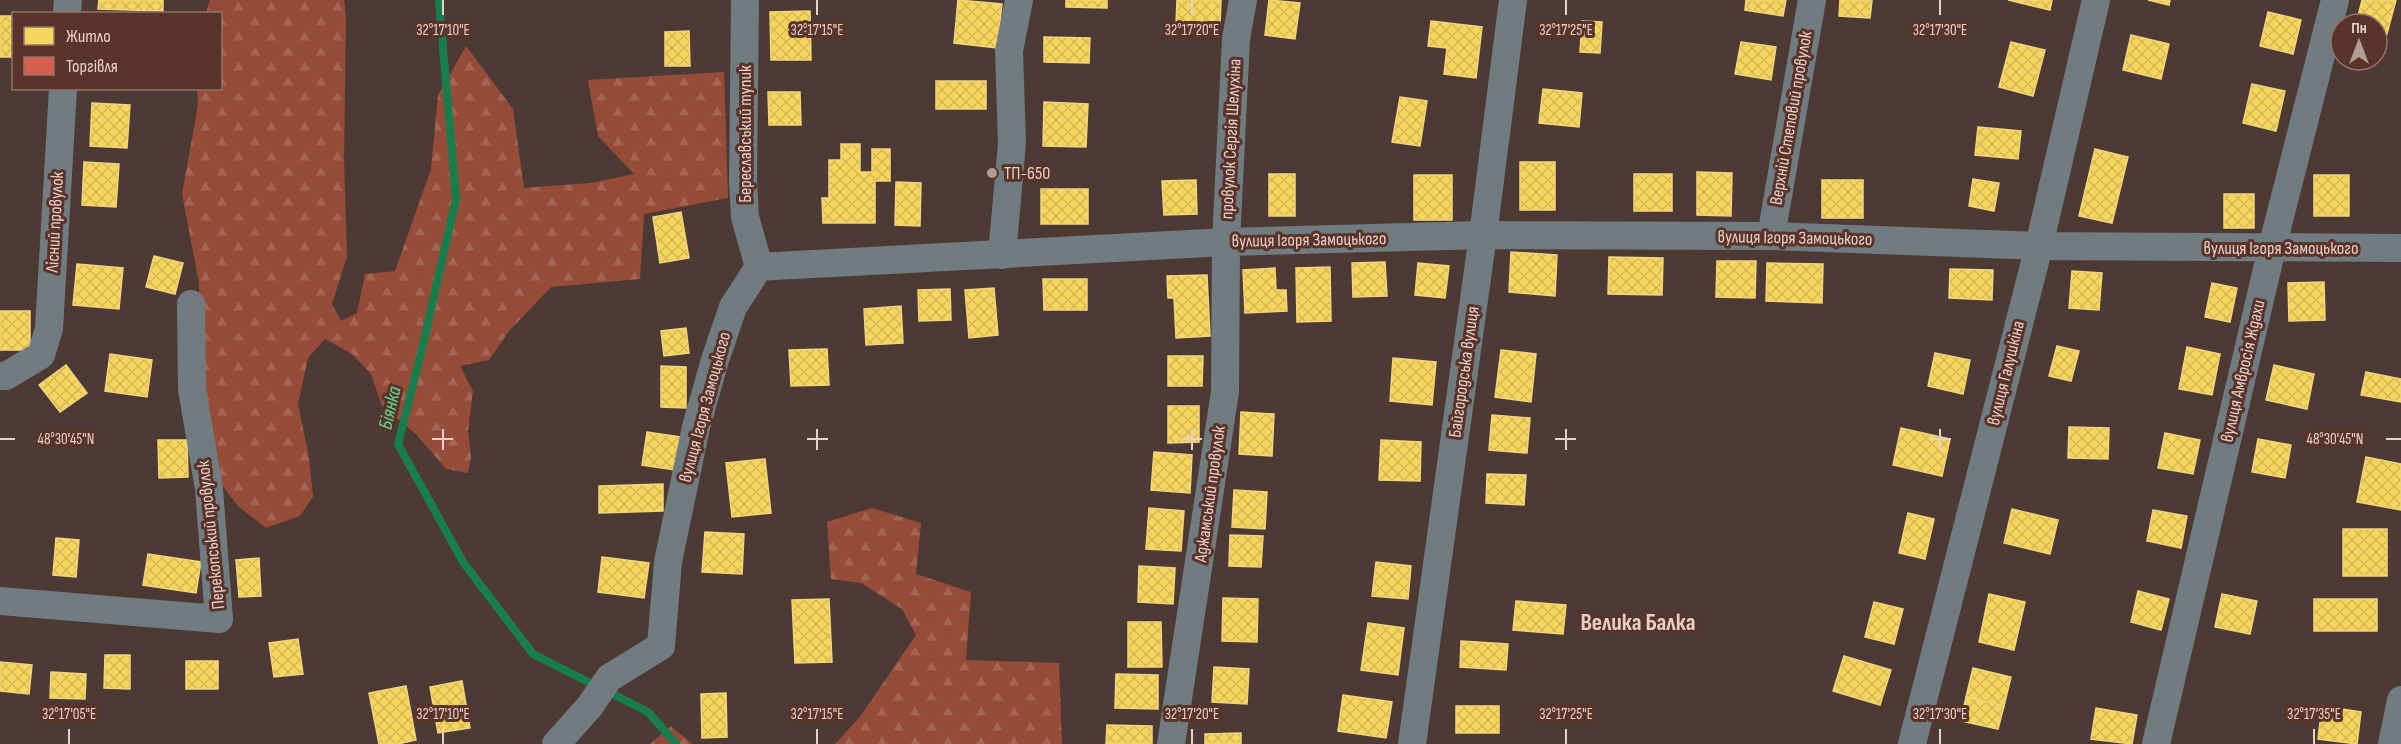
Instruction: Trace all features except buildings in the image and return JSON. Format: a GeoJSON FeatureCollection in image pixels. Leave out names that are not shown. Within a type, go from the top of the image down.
{"type":"FeatureCollection","features":[{"type":"Feature","properties":{"kind":"street","name":"Береславський тупик"},"geometry":{"type":"LineString","coordinates":[[745,0],[742,181],[745,217],[759,267]]}},
{"type":"Feature","properties":{"kind":"street"},"geometry":{"type":"LineString","coordinates":[[1002,255],[1012,143],[1009,51],[1019,0]]}},
{"type":"Feature","properties":{"kind":"street","name":"провулок Сергія Шелухіна"},"geometry":{"type":"LineString","coordinates":[[1226,242],[1236,39],[1243,0]]}},
{"type":"Feature","properties":{"kind":"street","name":"Байгородська вулиця"},"geometry":{"type":"LineString","coordinates":[[1412,744],[1483,236],[1513,0]]}},
{"type":"Feature","properties":{"kind":"street","name":"Верхній Степовий провулок"},"geometry":{"type":"LineString","coordinates":[[1771,236],[1812,0]]}},
{"type":"Feature","properties":{"kind":"street","name":"вулиця Галушкіна"},"geometry":{"type":"LineString","coordinates":[[1912,744],[2039,246],[2096,0]]}},
{"type":"Feature","properties":{"kind":"street","name":"вулиця Амвросія Ждахи"},"geometry":{"type":"LineString","coordinates":[[2156,744],[2272,248],[2335,0]]}},
{"type":"Feature","properties":{"kind":"street","name":"Лісний провулок"},"geometry":{"type":"LineString","coordinates":[[0,376],[6,376],[41,355],[49,329],[63,90]]}},
{"type":"Feature","properties":{"kind":"street","name":"вулиця Ігоря Замоцького"},"geometry":{"type":"LineString","coordinates":[[556,744],[590,706],[609,678],[661,646],[668,562],[696,427],[733,307],[759,267],[1226,242],[1483,236],[1771,236],[2039,246],[2401,248]]}},
{"type":"Feature","properties":{"kind":"street","name":"Аджамський провулок"},"geometry":{"type":"LineString","coordinates":[[1172,744],[1225,392],[1226,242]]}},
{"type":"Feature","properties":{"kind":"street","name":"Перекопський провулок"},"geometry":{"type":"LineString","coordinates":[[0,601],[219,619],[209,489],[192,389],[191,304]]}},
{"type":"Feature","properties":{"kind":"street"},"geometry":{"type":"LineString","coordinates":[[2392,744],[2401,700]]}},
{"type":"Feature","properties":{"kind":"green space"},"geometry":{"type":"Polygon","coordinates":[[[210,0],[344,0],[346,18],[344,158],[347,257],[332,304],[341,321],[357,313],[365,274],[395,271],[431,169],[438,95],[466,46],[513,109],[524,188],[590,183],[634,174],[598,136],[588,80],[724,72],[728,198],[644,214],[640,279],[551,287],[509,331],[489,360],[460,366],[473,391],[468,431],[471,456],[468,473],[446,469],[417,435],[382,406],[371,374],[352,354],[325,339],[308,358],[298,404],[309,457],[313,497],[300,516],[266,528],[238,506],[215,476],[200,397],[199,283],[182,194],[198,105],[197,90],[222,90],[222,12],[206,12],[210,0]]]}},
{"type":"Feature","properties":{"kind":"green space"},"geometry":{"type":"Polygon","coordinates":[[[872,508],[921,523],[916,574],[971,592],[966,660],[1059,663],[1062,744],[835,744],[859,718],[916,635],[902,609],[861,583],[831,579],[827,522],[872,508]]]}},
{"type":"Feature","properties":{"kind":"green space"},"geometry":{"type":"Polygon","coordinates":[[[671,726],[692,744],[650,744],[671,726]]]}},
{"type":"Feature","properties":{"kind":"waterway","name":"Біянка"},"geometry":{"type":"LineString","coordinates":[[439,0],[456,199],[398,444],[463,562],[533,654],[596,686]]}},
{"type":"Feature","properties":{"kind":"waterway","name":"Біянка"},"geometry":{"type":"LineString","coordinates":[[607,691],[648,712],[676,744]]}},
{"type":"Feature","properties":{"kind":"place","name":"ТП-650"},"geometry":{"type":"Point","coordinates":[992,173]}},
{"type":"Feature","properties":{"kind":"district","name":"Велика Балка"},"geometry":{"type":"Point","coordinates":[1638,622]}}]}
